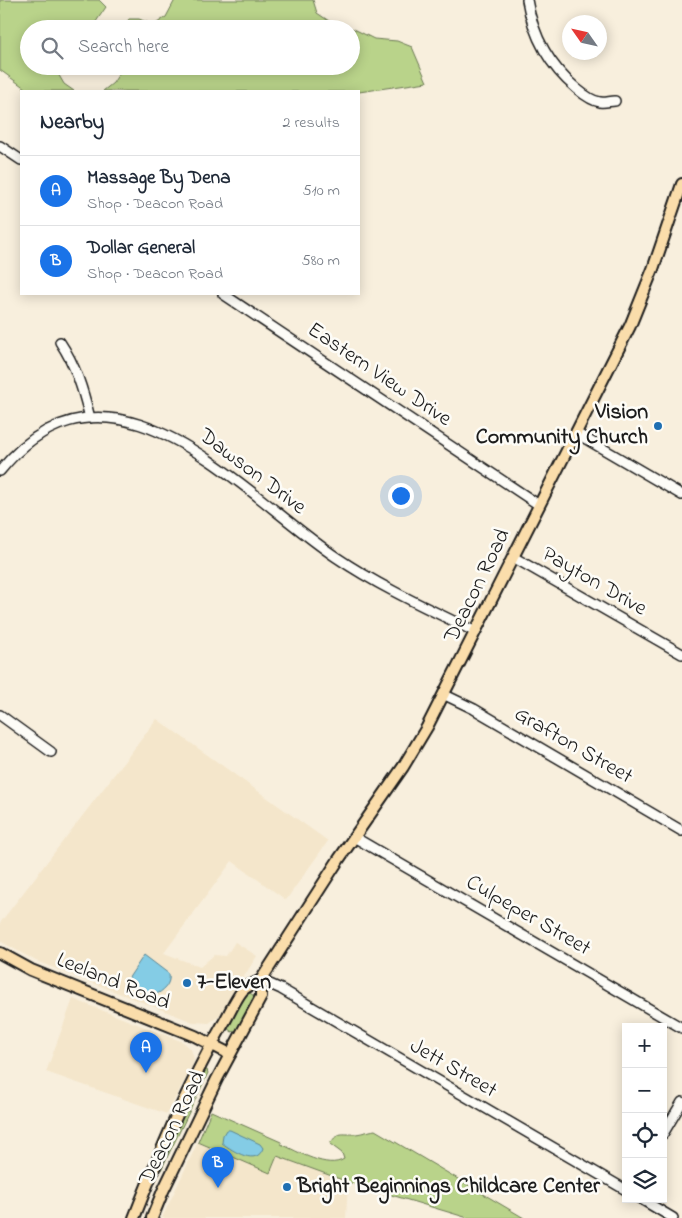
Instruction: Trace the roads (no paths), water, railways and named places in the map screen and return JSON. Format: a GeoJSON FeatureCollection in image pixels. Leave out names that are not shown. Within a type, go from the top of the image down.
{"type":"FeatureCollection","features":[{"type":"Feature","properties":{"kind":"main road","name":"Deacon Road"},"geometry":{"type":"LineString","coordinates":[[134,1218],[167,1134],[212,1044],[244,989],[261,980],[354,837],[403,767],[445,695],[539,505],[611,366],[644,292],[682,184]]}},
{"type":"Feature","properties":{"kind":"main road","name":"Leeland Road"},"geometry":{"type":"LineString","coordinates":[[0,954],[31,970],[212,1044]]}},
{"type":"Feature","properties":{"kind":"main road","name":"Deacon Road"},"geometry":{"type":"LineString","coordinates":[[152,1218],[230,1054],[261,997],[261,980]]}},
{"type":"Feature","properties":{"kind":"main road","name":"Deacon Road"},"geometry":{"type":"LineString","coordinates":[[212,1044],[230,1054]]}},
{"type":"Feature","properties":{"kind":"street"},"geometry":{"type":"LineString","coordinates":[[527,0],[534,28],[554,68],[582,94],[598,102],[616,101]]}},
{"type":"Feature","properties":{"kind":"street"},"geometry":{"type":"LineString","coordinates":[[0,146],[20,159]]}},
{"type":"Feature","properties":{"kind":"street","name":"Eastern View Drive"},"geometry":{"type":"LineString","coordinates":[[224,295],[539,505]]}},
{"type":"Feature","properties":{"kind":"street"},"geometry":{"type":"LineString","coordinates":[[60,342],[77,370],[90,418]]}},
{"type":"Feature","properties":{"kind":"street","name":"Dawson Drive"},"geometry":{"type":"LineString","coordinates":[[0,471],[20,449],[42,433],[56,426],[90,418],[127,420],[160,432],[227,471],[302,533],[337,558],[476,632]]}},
{"type":"Feature","properties":{"kind":"street"},"geometry":{"type":"LineString","coordinates":[[576,433],[682,495]]}},
{"type":"Feature","properties":{"kind":"street","name":"Payton Drive"},"geometry":{"type":"LineString","coordinates":[[513,557],[682,654]]}},
{"type":"Feature","properties":{"kind":"street","name":"Grafton Street"},"geometry":{"type":"LineString","coordinates":[[445,695],[682,830]]}},
{"type":"Feature","properties":{"kind":"street"},"geometry":{"type":"LineString","coordinates":[[0,715],[51,752]]}},
{"type":"Feature","properties":{"kind":"street","name":"Culpeper Street"},"geometry":{"type":"LineString","coordinates":[[354,837],[682,1028]]}},
{"type":"Feature","properties":{"kind":"street","name":"Jett Street"},"geometry":{"type":"LineString","coordinates":[[261,980],[281,989],[622,1188]]}},
{"type":"Feature","properties":{"kind":"street"},"geometry":{"type":"LineString","coordinates":[[667,1127],[682,1102]]}},
{"type":"Feature","properties":{"kind":"street"},"geometry":{"type":"LineString","coordinates":[[648,1203],[673,1218]]}},
{"type":"Feature","properties":{"kind":"water"},"geometry":{"type":"Polygon","coordinates":[[[144,955],[169,974],[169,981],[166,987],[154,995],[126,982],[144,955]]]}},
{"type":"Feature","properties":{"kind":"water"},"geometry":{"type":"Polygon","coordinates":[[[226,1130],[230,1130],[260,1144],[263,1148],[260,1154],[250,1157],[244,1156],[222,1143],[226,1130]]]}},
{"type":"Feature","properties":{"kind":"place","name":"Vision Community Church"},"geometry":{"type":"Point","coordinates":[658,426]}},
{"type":"Feature","properties":{"kind":"place","name":"7-Eleven"},"geometry":{"type":"Point","coordinates":[187,983]}},
{"type":"Feature","properties":{"kind":"place","name":"Massage By Dena"},"geometry":{"type":"Point","coordinates":[146,1073]}},
{"type":"Feature","properties":{"kind":"place","name":"Bright Beginnings Childcare Center"},"geometry":{"type":"Point","coordinates":[287,1187]}},
{"type":"Feature","properties":{"kind":"place","name":"Dollar General"},"geometry":{"type":"Point","coordinates":[218,1188]}}]}
